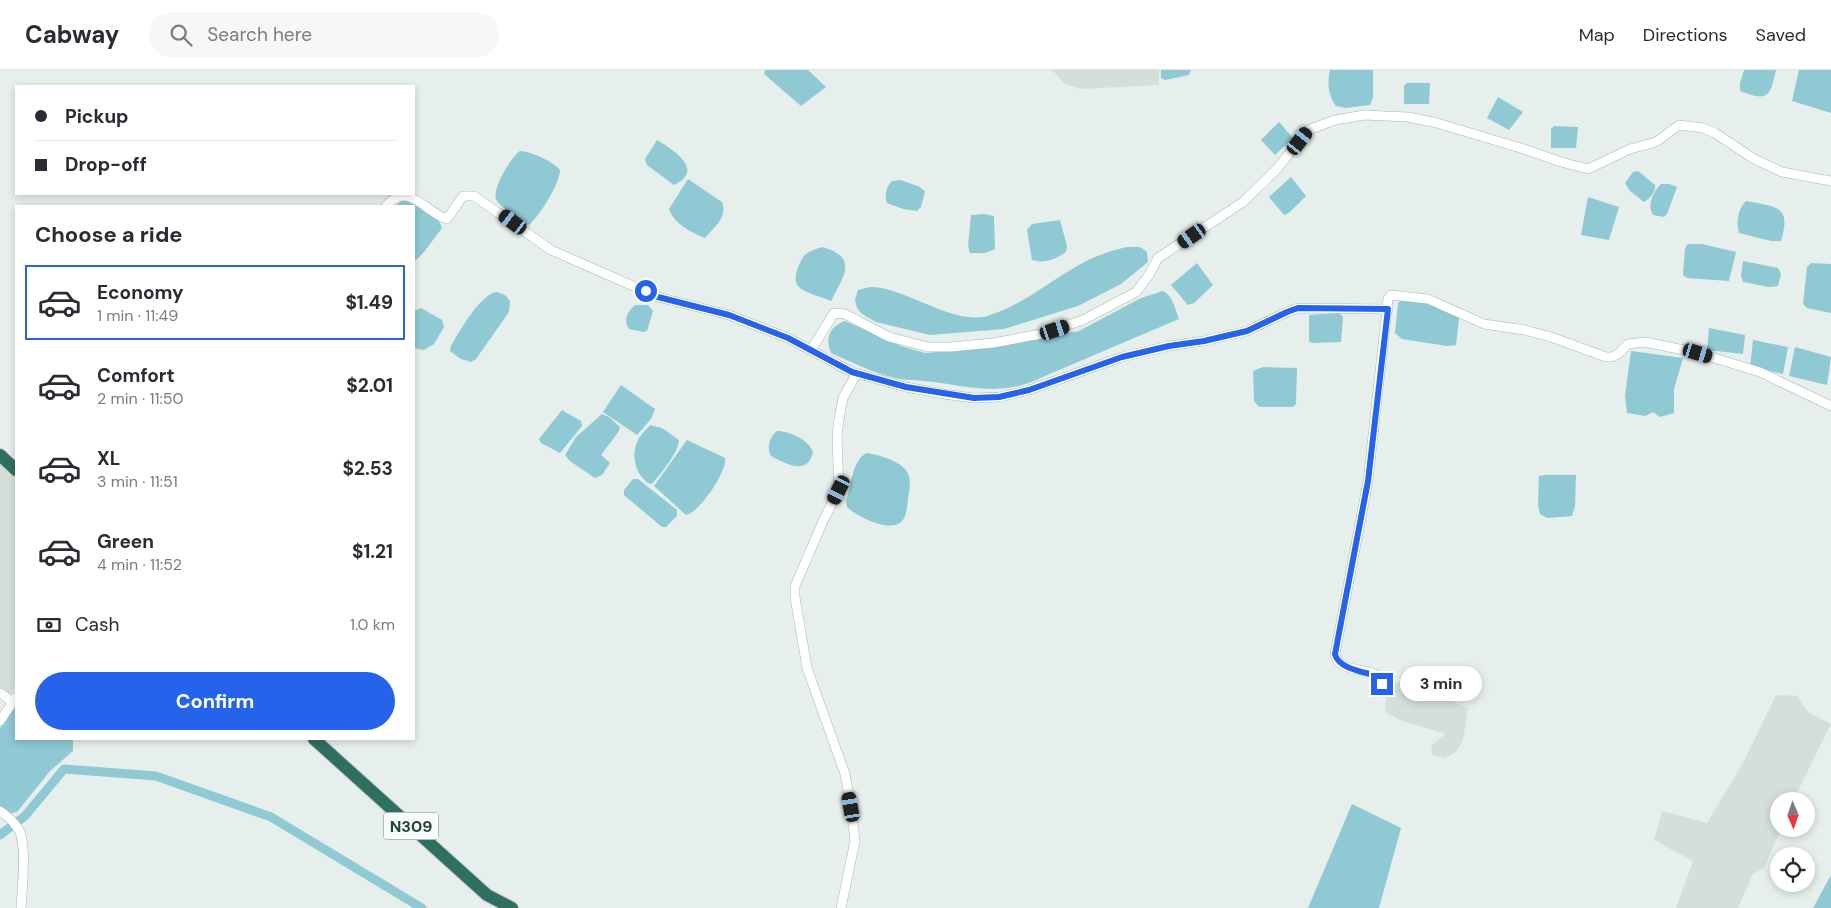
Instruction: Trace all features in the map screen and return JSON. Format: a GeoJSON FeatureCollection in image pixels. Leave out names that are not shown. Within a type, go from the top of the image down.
{"type":"FeatureCollection","features":[{"type":"Feature","properties":{"kind":"highway"},"geometry":{"type":"LineString","coordinates":[[0,455],[15,469]]}},
{"type":"Feature","properties":{"kind":"highway","name":"N309"},"geometry":{"type":"LineString","coordinates":[[315,740],[487,895],[512,908]]}},
{"type":"Feature","properties":{"kind":"street"},"geometry":{"type":"LineString","coordinates":[[811,350],[834,314],[845,314],[889,337],[928,347],[952,347],[1003,341],[1041,334],[1083,320],[1136,292],[1149,275],[1158,258],[1243,202],[1276,170],[1308,130],[1344,118],[1364,115],[1408,117],[1437,123],[1588,169],[1630,149],[1656,142],[1679,125],[1703,128],[1782,172],[1831,181]]}},
{"type":"Feature","properties":{"kind":"street"},"geometry":{"type":"LineString","coordinates":[[387,205],[395,197],[406,195],[446,219],[463,196],[474,196],[551,250],[658,297],[729,315],[788,338],[857,373],[906,387],[974,398],[999,397],[1029,390],[1122,357],[1247,331],[1298,308],[1388,309]]}},
{"type":"Feature","properties":{"kind":"street"},"geometry":{"type":"LineString","coordinates":[[1384,692],[1381,679],[1378,676],[1338,662],[1335,654],[1368,481],[1388,299],[1391,295],[1428,300],[1484,324],[1525,330],[1551,337],[1606,357],[1618,354],[1628,344],[1645,342],[1698,353],[1760,372],[1831,406]]}},
{"type":"Feature","properties":{"kind":"street"},"geometry":{"type":"LineString","coordinates":[[841,908],[854,850],[855,833],[845,774],[807,668],[794,596],[795,586],[824,519],[839,490],[837,436],[839,419],[843,398],[857,373]]}},
{"type":"Feature","properties":{"kind":"street"},"geometry":{"type":"LineString","coordinates":[[0,692],[15,700],[0,721]]}},
{"type":"Feature","properties":{"kind":"street"},"geometry":{"type":"LineString","coordinates":[[0,811],[10,818],[19,831],[23,870],[21,908]]}},
{"type":"Feature","properties":{"kind":"shaded area"},"geometry":{"type":"Polygon","coordinates":[[[1052,70],[1159,70],[1159,85],[1081,89],[1065,84],[1052,70]]]}},
{"type":"Feature","properties":{"kind":"shaded area"},"geometry":{"type":"Polygon","coordinates":[[[0,464],[15,477],[15,686],[10,694],[0,688],[0,464]]]}},
{"type":"Feature","properties":{"kind":"shaded area"},"geometry":{"type":"Polygon","coordinates":[[[1401,680],[1444,692],[1454,702],[1468,709],[1463,740],[1456,752],[1445,758],[1433,755],[1431,746],[1445,734],[1400,720],[1385,712],[1387,688],[1401,680]]]}},
{"type":"Feature","properties":{"kind":"shaded area"},"geometry":{"type":"Polygon","coordinates":[[[1776,695],[1797,696],[1808,712],[1831,724],[1797,792],[1770,792],[1770,838],[1777,838],[1773,847],[1770,847],[1770,854],[1764,868],[1753,874],[1738,908],[1676,908],[1693,861],[1654,840],[1662,811],[1707,823],[1743,763],[1776,695]]]}},
{"type":"Feature","properties":{"kind":"water"},"geometry":{"type":"Polygon","coordinates":[[[765,70],[808,70],[826,87],[801,106],[764,74],[765,70]]]}},
{"type":"Feature","properties":{"kind":"water"},"geometry":{"type":"Polygon","coordinates":[[[1161,70],[1191,70],[1189,75],[1165,80],[1161,78],[1161,70]]]}},
{"type":"Feature","properties":{"kind":"water"},"geometry":{"type":"Polygon","coordinates":[[[1330,70],[1373,70],[1373,98],[1370,105],[1346,108],[1336,106],[1331,98],[1329,88],[1330,70]]]}},
{"type":"Feature","properties":{"kind":"water"},"geometry":{"type":"Polygon","coordinates":[[[1744,70],[1776,70],[1772,86],[1766,95],[1757,96],[1740,91],[1744,70]]]}},
{"type":"Feature","properties":{"kind":"water"},"geometry":{"type":"Polygon","coordinates":[[[1799,70],[1831,70],[1831,113],[1792,101],[1799,70]]]}},
{"type":"Feature","properties":{"kind":"water"},"geometry":{"type":"Polygon","coordinates":[[[1407,83],[1430,83],[1429,104],[1404,104],[1404,86],[1407,83]]]}},
{"type":"Feature","properties":{"kind":"water"},"geometry":{"type":"Polygon","coordinates":[[[1498,97],[1523,112],[1509,130],[1487,118],[1498,97]]]}},
{"type":"Feature","properties":{"kind":"water"},"geometry":{"type":"Polygon","coordinates":[[[1279,122],[1293,138],[1275,155],[1261,140],[1279,122]]]}},
{"type":"Feature","properties":{"kind":"water"},"geometry":{"type":"Polygon","coordinates":[[[1554,126],[1578,127],[1576,148],[1551,148],[1551,129],[1554,126]]]}},
{"type":"Feature","properties":{"kind":"water"},"geometry":{"type":"Polygon","coordinates":[[[657,140],[677,154],[687,167],[687,173],[683,179],[674,185],[647,165],[645,159],[657,140]]]}},
{"type":"Feature","properties":{"kind":"water"},"geometry":{"type":"Polygon","coordinates":[[[520,151],[542,158],[560,170],[557,183],[548,199],[529,225],[518,221],[496,199],[500,180],[508,165],[520,151]]]}},
{"type":"Feature","properties":{"kind":"water"},"geometry":{"type":"Polygon","coordinates":[[[1638,171],[1655,185],[1652,195],[1644,202],[1630,191],[1625,183],[1633,172],[1638,171]]]}},
{"type":"Feature","properties":{"kind":"water"},"geometry":{"type":"Polygon","coordinates":[[[1291,177],[1306,196],[1289,213],[1284,215],[1269,197],[1291,177]]]}},
{"type":"Feature","properties":{"kind":"water"},"geometry":{"type":"Polygon","coordinates":[[[688,179],[722,202],[722,218],[705,238],[679,223],[669,209],[688,179]]]}},
{"type":"Feature","properties":{"kind":"water"},"geometry":{"type":"Polygon","coordinates":[[[900,180],[918,186],[925,191],[921,207],[917,211],[903,209],[887,203],[888,186],[892,181],[900,180]]]}},
{"type":"Feature","properties":{"kind":"water"},"geometry":{"type":"Polygon","coordinates":[[[1661,184],[1677,187],[1667,214],[1664,217],[1653,215],[1651,211],[1653,195],[1661,184]]]}},
{"type":"Feature","properties":{"kind":"water"},"geometry":{"type":"Polygon","coordinates":[[[1588,197],[1619,207],[1609,240],[1581,235],[1588,197]]]}},
{"type":"Feature","properties":{"kind":"water"},"geometry":{"type":"Polygon","coordinates":[[[403,200],[421,205],[436,217],[442,228],[415,261],[415,205],[396,205],[403,200]]]}},
{"type":"Feature","properties":{"kind":"water"},"geometry":{"type":"Polygon","coordinates":[[[1746,201],[1773,207],[1783,214],[1784,229],[1781,241],[1771,241],[1739,233],[1738,216],[1746,201]]]}},
{"type":"Feature","properties":{"kind":"water"},"geometry":{"type":"Polygon","coordinates":[[[984,214],[994,216],[995,249],[985,253],[970,253],[968,246],[971,215],[984,214]]]}},
{"type":"Feature","properties":{"kind":"water"},"geometry":{"type":"Polygon","coordinates":[[[1060,220],[1067,246],[1066,252],[1050,260],[1032,260],[1027,230],[1032,224],[1060,220]]]}},
{"type":"Feature","properties":{"kind":"water"},"geometry":{"type":"Polygon","coordinates":[[[1688,244],[1702,244],[1736,252],[1729,281],[1687,278],[1683,275],[1685,248],[1688,244]]]}},
{"type":"Feature","properties":{"kind":"water"},"geometry":{"type":"Polygon","coordinates":[[[822,247],[834,251],[845,262],[844,276],[831,301],[804,291],[796,283],[797,271],[804,256],[810,251],[822,247]]]}},
{"type":"Feature","properties":{"kind":"water"},"geometry":{"type":"Polygon","coordinates":[[[1127,247],[1140,247],[1147,252],[1148,262],[1121,284],[1078,306],[1004,329],[930,335],[876,322],[862,314],[857,308],[855,300],[858,290],[872,287],[900,293],[959,315],[987,316],[1021,301],[1086,261],[1127,247]]]}},
{"type":"Feature","properties":{"kind":"water"},"geometry":{"type":"Polygon","coordinates":[[[1743,261],[1778,268],[1781,274],[1778,286],[1769,287],[1743,282],[1741,276],[1743,261]]]}},
{"type":"Feature","properties":{"kind":"water"},"geometry":{"type":"Polygon","coordinates":[[[1197,263],[1213,285],[1194,303],[1188,305],[1171,285],[1197,263]]]}},
{"type":"Feature","properties":{"kind":"water"},"geometry":{"type":"Polygon","coordinates":[[[1811,263],[1831,264],[1831,313],[1807,308],[1803,304],[1807,267],[1811,263]]]}},
{"type":"Feature","properties":{"kind":"water"},"geometry":{"type":"Polygon","coordinates":[[[1163,291],[1171,299],[1179,319],[1019,386],[994,389],[895,378],[831,353],[828,343],[830,334],[835,326],[845,321],[901,346],[925,353],[964,350],[1079,331],[1141,298],[1163,291]]]}},
{"type":"Feature","properties":{"kind":"water"},"geometry":{"type":"Polygon","coordinates":[[[497,292],[505,295],[510,301],[509,312],[476,359],[471,362],[461,359],[450,351],[451,346],[478,306],[484,299],[497,292]]]}},
{"type":"Feature","properties":{"kind":"water"},"geometry":{"type":"Polygon","coordinates":[[[1403,299],[1426,303],[1459,318],[1456,345],[1447,346],[1402,339],[1395,333],[1398,303],[1403,299]]]}},
{"type":"Feature","properties":{"kind":"water"},"geometry":{"type":"Polygon","coordinates":[[[635,305],[648,305],[653,311],[647,331],[629,329],[627,326],[627,316],[635,305]]]}},
{"type":"Feature","properties":{"kind":"water"},"geometry":{"type":"Polygon","coordinates":[[[421,308],[442,320],[444,327],[434,344],[424,350],[415,348],[415,311],[421,308]]]}},
{"type":"Feature","properties":{"kind":"water"},"geometry":{"type":"Polygon","coordinates":[[[1339,313],[1343,317],[1341,342],[1309,342],[1309,315],[1339,313]]]}},
{"type":"Feature","properties":{"kind":"water"},"geometry":{"type":"Polygon","coordinates":[[[1709,328],[1745,335],[1743,354],[1707,350],[1709,328]]]}},
{"type":"Feature","properties":{"kind":"water"},"geometry":{"type":"Polygon","coordinates":[[[1753,340],[1788,347],[1783,374],[1750,367],[1753,340]]]}},
{"type":"Feature","properties":{"kind":"water"},"geometry":{"type":"Polygon","coordinates":[[[1795,347],[1831,357],[1827,385],[1789,376],[1795,347]]]}},
{"type":"Feature","properties":{"kind":"water"},"geometry":{"type":"Polygon","coordinates":[[[1631,351],[1683,358],[1674,389],[1674,413],[1660,417],[1653,412],[1645,416],[1627,413],[1625,396],[1631,351]]]}},
{"type":"Feature","properties":{"kind":"water"},"geometry":{"type":"Polygon","coordinates":[[[1263,367],[1297,368],[1296,404],[1293,407],[1259,407],[1254,401],[1253,371],[1263,367]]]}},
{"type":"Feature","properties":{"kind":"water"},"geometry":{"type":"Polygon","coordinates":[[[621,385],[655,409],[651,419],[637,435],[603,412],[621,385]]]}},
{"type":"Feature","properties":{"kind":"water"},"geometry":{"type":"Polygon","coordinates":[[[562,410],[581,421],[582,426],[560,453],[541,443],[539,439],[562,410]]]}},
{"type":"Feature","properties":{"kind":"water"},"geometry":{"type":"Polygon","coordinates":[[[602,414],[609,417],[620,427],[601,455],[610,463],[602,475],[595,478],[570,461],[565,455],[576,437],[602,414]]]}},
{"type":"Feature","properties":{"kind":"water"},"geometry":{"type":"Polygon","coordinates":[[[650,425],[662,428],[679,440],[669,462],[653,483],[650,484],[641,476],[638,470],[635,450],[639,438],[650,425]]]}},
{"type":"Feature","properties":{"kind":"water"},"geometry":{"type":"Polygon","coordinates":[[[777,431],[793,434],[808,444],[813,452],[806,464],[801,466],[790,465],[771,456],[770,442],[772,436],[777,431]]]}},
{"type":"Feature","properties":{"kind":"water"},"geometry":{"type":"Polygon","coordinates":[[[687,440],[725,458],[725,464],[712,490],[698,507],[686,515],[654,486],[687,440]]]}},
{"type":"Feature","properties":{"kind":"water"},"geometry":{"type":"Polygon","coordinates":[[[867,453],[885,457],[907,471],[910,488],[906,514],[904,519],[897,524],[890,526],[882,525],[865,519],[847,507],[846,501],[855,467],[862,456],[867,453]]]}},
{"type":"Feature","properties":{"kind":"water"},"geometry":{"type":"Polygon","coordinates":[[[1576,475],[1575,506],[1572,516],[1547,518],[1540,514],[1538,506],[1539,476],[1576,475]]]}},
{"type":"Feature","properties":{"kind":"water"},"geometry":{"type":"Polygon","coordinates":[[[633,479],[638,479],[677,510],[677,516],[666,527],[662,527],[624,495],[624,490],[633,479]]]}},
{"type":"Feature","properties":{"kind":"water"},"geometry":{"type":"Polygon","coordinates":[[[15,707],[15,740],[73,740],[73,751],[50,771],[17,812],[7,814],[0,809],[0,728],[15,707]]]}},
{"type":"Feature","properties":{"kind":"water"},"geometry":{"type":"Polygon","coordinates":[[[1352,804],[1401,828],[1379,908],[1308,908],[1352,804]]]}},
{"type":"Feature","properties":{"kind":"water"},"geometry":{"type":"Polygon","coordinates":[[[1831,875],[1831,908],[1813,908],[1831,875]]]}},
{"type":"Feature","properties":{"kind":"waterway"},"geometry":{"type":"LineString","coordinates":[[0,835],[25,816],[64,769],[156,776],[271,817],[422,908]]}},
{"type":"Feature","properties":{"kind":"route"},"geometry":{"type":"LineString","coordinates":[[646,291],[658,297],[729,315],[788,338],[852,372],[906,387],[974,398],[999,397],[1029,390],[1122,357],[1247,331],[1298,308],[1388,309],[1368,481],[1346,585],[1335,654],[1338,662],[1378,676],[1382,684]]}}]}
